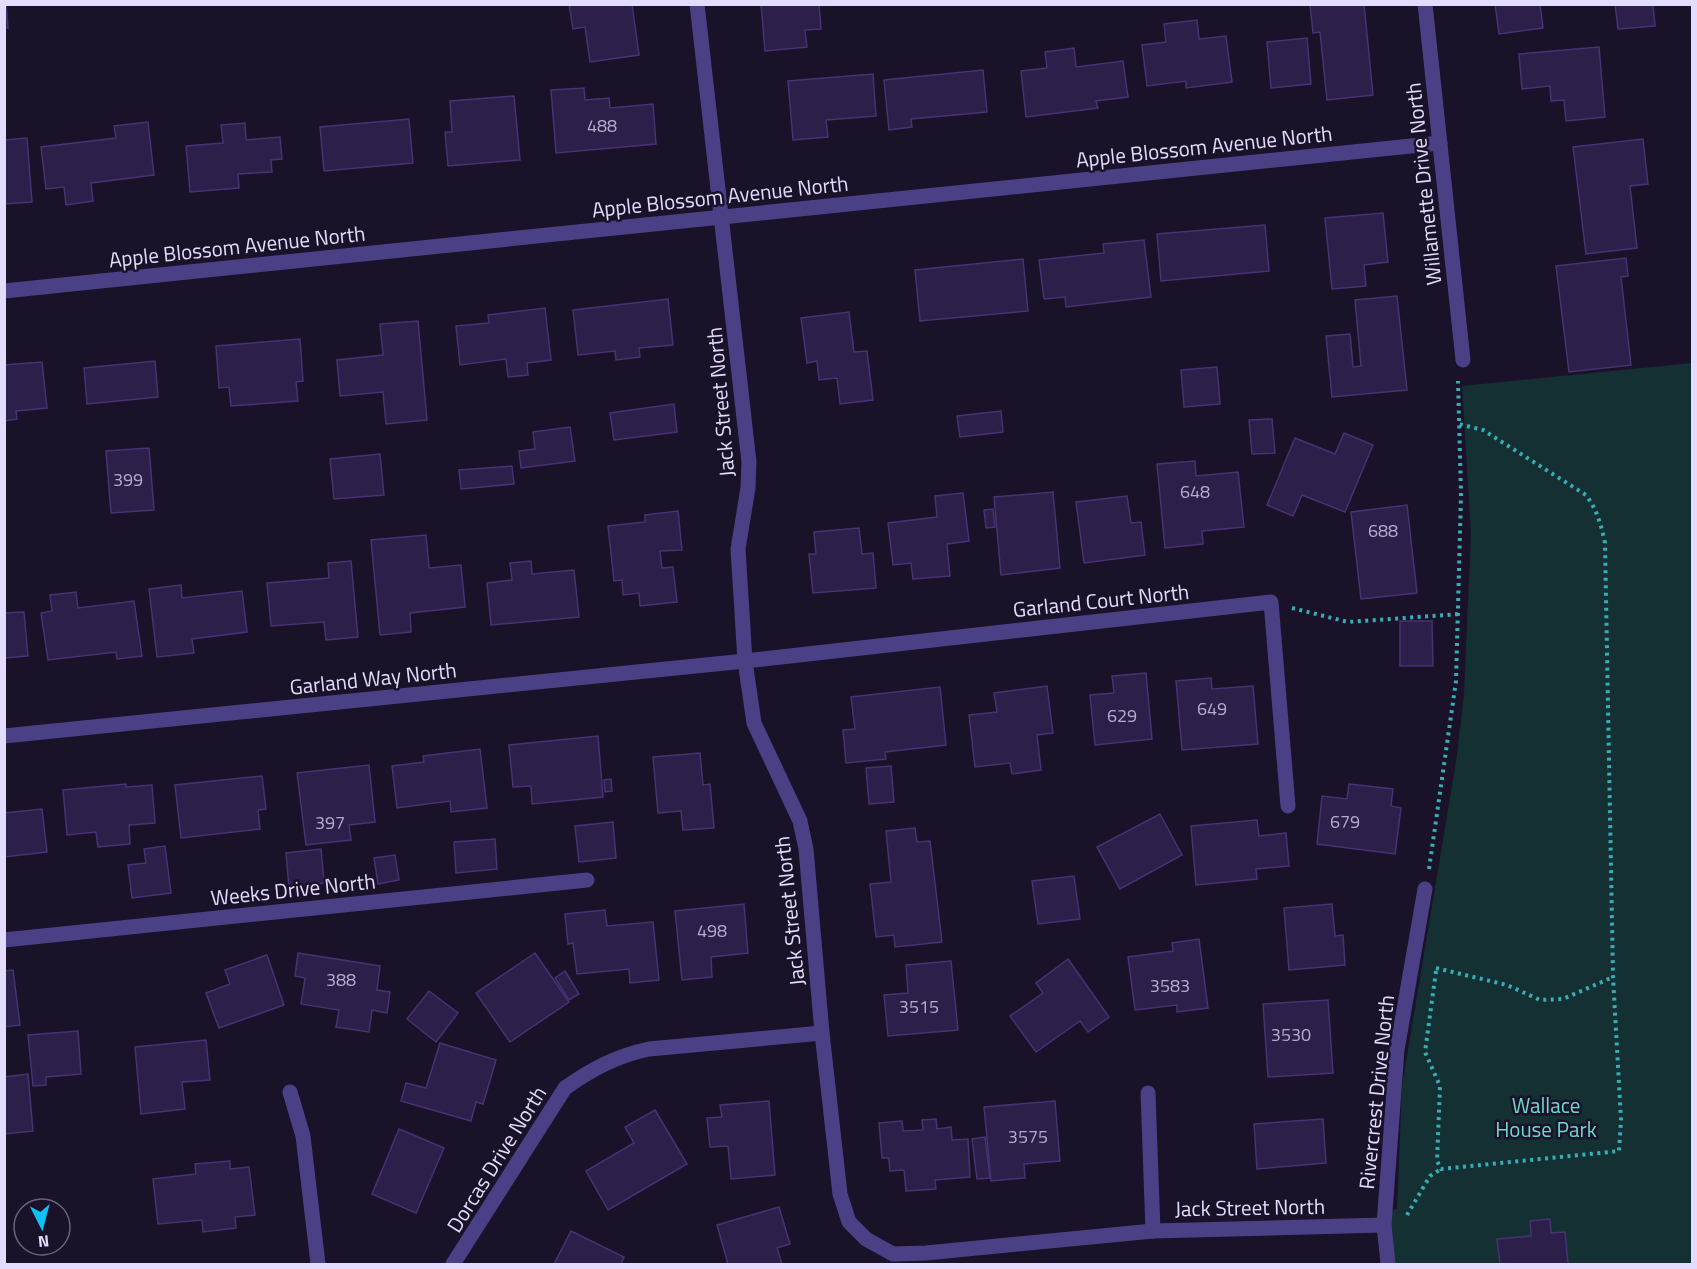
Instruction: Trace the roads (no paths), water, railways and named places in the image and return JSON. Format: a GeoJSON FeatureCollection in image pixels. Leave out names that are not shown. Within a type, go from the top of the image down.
{"type":"FeatureCollection","features":[{"type":"Feature","properties":{"kind":"street","name":"Jack Street North"},"geometry":{"type":"LineString","coordinates":[[697,4],[749,462],[748,488],[738,549],[745,661],[754,723],[791,801],[802,830],[840,1194],[849,1222],[866,1239],[894,1254],[926,1253],[1153,1231],[1384,1225]]}},
{"type":"Feature","properties":{"kind":"street","name":"Willamette Drive North"},"geometry":{"type":"LineString","coordinates":[[1425,4],[1463,360]]}},
{"type":"Feature","properties":{"kind":"street","name":"Apple Blossom Avenue North"},"geometry":{"type":"LineString","coordinates":[[4,291],[1440,143]]}},
{"type":"Feature","properties":{"kind":"street","name":"Garland Court North"},"geometry":{"type":"LineString","coordinates":[[745,661],[1271,602],[1288,806]]}},
{"type":"Feature","properties":{"kind":"street","name":"Garland Way North"},"geometry":{"type":"LineString","coordinates":[[4,736],[745,661]]}},
{"type":"Feature","properties":{"kind":"street","name":"Weeks Drive North"},"geometry":{"type":"LineString","coordinates":[[4,940],[587,880]]}},
{"type":"Feature","properties":{"kind":"street","name":"Rivercrest Drive North"},"geometry":{"type":"LineString","coordinates":[[1388,1264],[1384,1225],[1397,1050],[1425,889]]}},
{"type":"Feature","properties":{"kind":"street","name":"Dorcas Drive North"},"geometry":{"type":"LineString","coordinates":[[453,1264],[565,1088],[591,1070],[621,1055],[649,1049],[822,1033]]}},
{"type":"Feature","properties":{"kind":"street"},"geometry":{"type":"LineString","coordinates":[[290,1092],[303,1136],[318,1264]]}},
{"type":"Feature","properties":{"kind":"street","name":"Jack Street North"},"geometry":{"type":"LineString","coordinates":[[1148,1093],[1153,1231]]}},
{"type":"Feature","properties":{"kind":"park label","name":"Wallace House Park"},"geometry":{"type":"Point","coordinates":[1546,1117]}}]}
